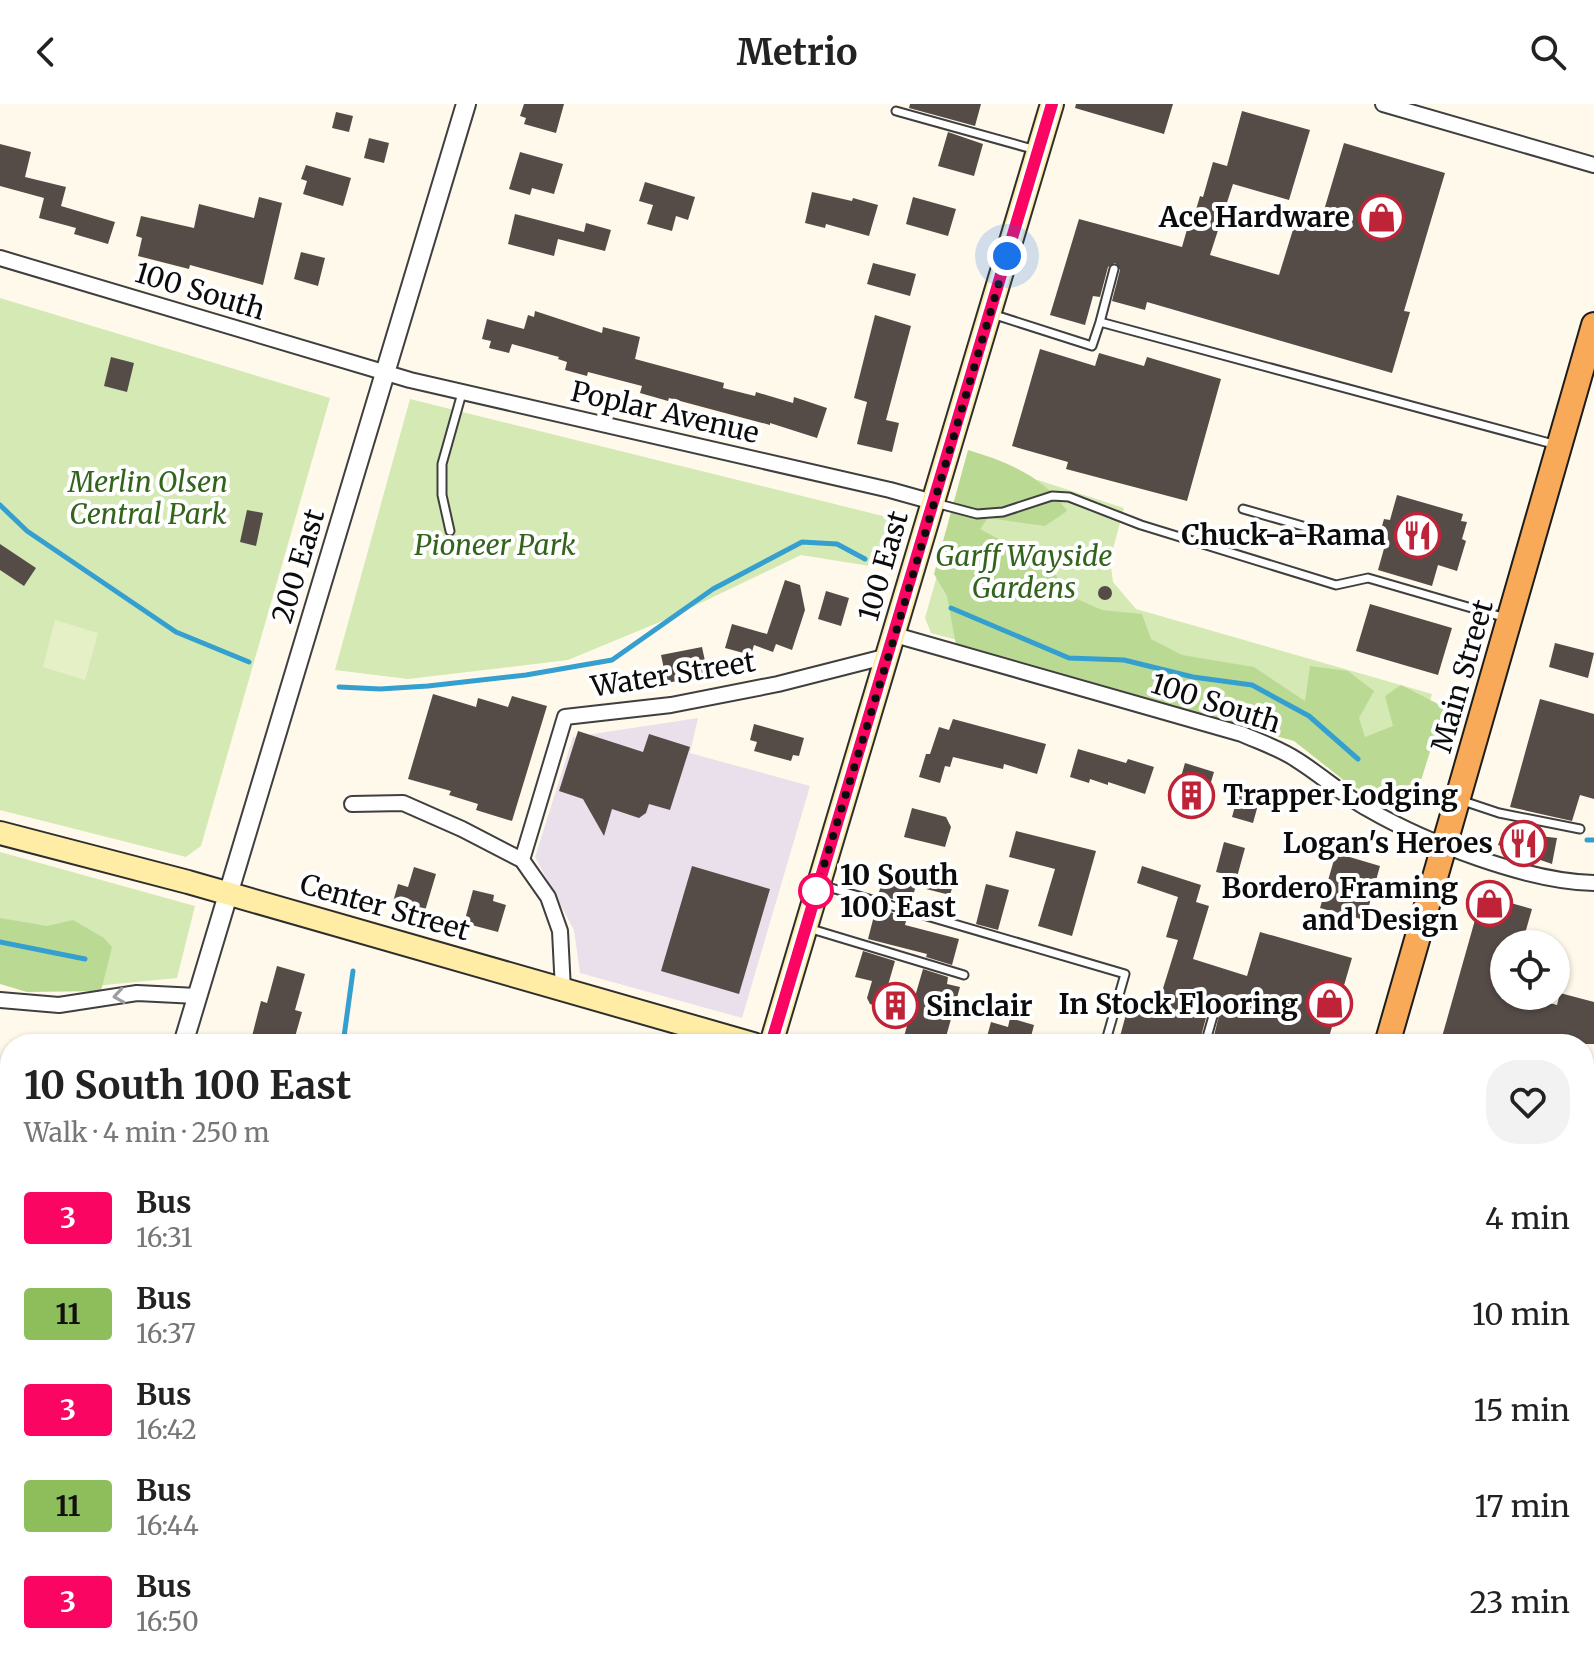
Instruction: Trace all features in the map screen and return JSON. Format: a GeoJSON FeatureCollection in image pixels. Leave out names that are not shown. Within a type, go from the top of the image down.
{"type":"FeatureCollection","features":[{"type":"Feature","properties":{"kind":"highway","name":"Main Street"},"geometry":{"type":"LineString","coordinates":[[1390,1034],[1594,325]]}},
{"type":"Feature","properties":{"kind":"main road","name":"100 East"},"geometry":{"type":"LineString","coordinates":[[774,1034],[1052,104]]}},
{"type":"Feature","properties":{"kind":"main road","name":"Center Street"},"geometry":{"type":"LineString","coordinates":[[0,833],[228,893],[718,1034]]}},
{"type":"Feature","properties":{"kind":"street","name":"200 East"},"geometry":{"type":"LineString","coordinates":[[186,1034],[466,104]]}},
{"type":"Feature","properties":{"kind":"street"},"geometry":{"type":"LineString","coordinates":[[1383,104],[1594,165]]}},
{"type":"Feature","properties":{"kind":"street","name":"100 South"},"geometry":{"type":"LineString","coordinates":[[0,258],[386,374]]}},
{"type":"Feature","properties":{"kind":"street","name":"Poplar Avenue"},"geometry":{"type":"LineString","coordinates":[[386,374],[874,487],[931,510]]}},
{"type":"Feature","properties":{"kind":"street","name":"100 South"},"geometry":{"type":"LineString","coordinates":[[895,635],[1242,734],[1294,758],[1368,809],[1445,845],[1482,859],[1562,881],[1594,883]]}},
{"type":"Feature","properties":{"kind":"street","name":"Water Street"},"geometry":{"type":"LineString","coordinates":[[522,860],[565,717],[671,705],[778,684],[895,635]]}},
{"type":"Feature","properties":{"kind":"street"},"geometry":{"type":"LineString","coordinates":[[352,804],[403,803],[522,860],[548,897],[560,931],[563,990]]}},
{"type":"Feature","properties":{"kind":"street"},"geometry":{"type":"LineString","coordinates":[[0,1000],[59,1005],[137,993],[197,996]]}},
{"type":"Feature","properties":{"kind":"lane"},"geometry":{"type":"LineString","coordinates":[[896,111],[1038,151]]}},
{"type":"Feature","properties":{"kind":"lane"},"geometry":{"type":"LineString","coordinates":[[989,314],[1092,346],[1114,269]]}},
{"type":"Feature","properties":{"kind":"lane"},"geometry":{"type":"LineString","coordinates":[[1100,322],[1559,446]]}},
{"type":"Feature","properties":{"kind":"lane"},"geometry":{"type":"LineString","coordinates":[[450,531],[442,495],[442,464],[462,392]]}},
{"type":"Feature","properties":{"kind":"lane"},"geometry":{"type":"LineString","coordinates":[[931,510],[977,514],[1003,512],[1052,496],[1069,497],[1141,525],[1336,585],[1368,578],[1510,619]]}},
{"type":"Feature","properties":{"kind":"lane"},"geometry":{"type":"LineString","coordinates":[[1243,509],[1348,539]]}},
{"type":"Feature","properties":{"kind":"lane"},"geometry":{"type":"LineString","coordinates":[[1458,799],[1499,813],[1580,829]]}},
{"type":"Feature","properties":{"kind":"lane"},"geometry":{"type":"LineString","coordinates":[[818,884],[1125,974],[1108,1034]]}},
{"type":"Feature","properties":{"kind":"lane"},"geometry":{"type":"LineString","coordinates":[[805,927],[964,975]]}},
{"type":"Feature","properties":{"kind":"lane"},"geometry":{"type":"LineString","coordinates":[[1208,1034],[1213,1016]]}},
{"type":"Feature","properties":{"kind":"shaded area"},"geometry":{"type":"Polygon","coordinates":[[[698,718],[690,753],[810,786],[742,1018],[580,973],[574,930],[535,857],[573,737],[698,718]]]}},
{"type":"Feature","properties":{"kind":"green space","name":"Merlin Olsen Central Park"},"geometry":{"type":"Polygon","coordinates":[[[0,298],[330,398],[201,846],[186,857],[0,810],[0,298]]]}},
{"type":"Feature","properties":{"kind":"green space","name":"Pioneer Park"},"geometry":{"type":"Polygon","coordinates":[[[410,399],[891,518],[876,567],[801,555],[667,619],[568,660],[408,679],[335,670],[410,399]]]}},
{"type":"Feature","properties":{"kind":"green space","name":"Garff Wayside Gardens"},"geometry":{"type":"Polygon","coordinates":[[[968,450],[1024,472],[1048,489],[1067,511],[1045,526],[988,518],[980,529],[1006,543],[1043,554],[1068,595],[1102,610],[1142,614],[1151,639],[1182,655],[1254,667],[1305,701],[1310,666],[1348,671],[1374,691],[1359,718],[1365,737],[1393,726],[1385,696],[1401,685],[1444,707],[1418,790],[1389,799],[1351,786],[1294,741],[1063,678],[956,645],[947,596],[934,574],[968,450]]]}},
{"type":"Feature","properties":{"kind":"green space","name":"Garff Wayside Gardens"},"geometry":{"type":"Polygon","coordinates":[[[1038,480],[1124,508],[1110,560],[1113,582],[1136,609],[1432,694],[1403,787],[1292,730],[931,633],[925,618],[949,533],[1016,489],[1038,480]]]}},
{"type":"Feature","properties":{"kind":"green space"},"geometry":{"type":"Polygon","coordinates":[[[55,620],[98,633],[85,680],[43,667],[55,620]]]}},
{"type":"Feature","properties":{"kind":"green space"},"geometry":{"type":"Polygon","coordinates":[[[0,852],[195,906],[177,978],[53,990],[0,977],[0,852]]]}},
{"type":"Feature","properties":{"kind":"green space"},"geometry":{"type":"Polygon","coordinates":[[[0,918],[47,926],[73,920],[104,938],[112,947],[101,991],[27,992],[0,984],[0,918]]]}},
{"type":"Feature","properties":{"kind":"building"},"geometry":{"type":"Polygon","coordinates":[[[524,104],[564,104],[556,133],[524,124],[526,118],[520,116],[524,104]]]}},
{"type":"Feature","properties":{"kind":"building"},"geometry":{"type":"Polygon","coordinates":[[[910,104],[981,104],[975,126],[909,108],[910,104]]]}},
{"type":"Feature","properties":{"kind":"building"},"geometry":{"type":"Polygon","coordinates":[[[1076,104],[1173,104],[1164,134],[1075,108],[1076,104]]]}},
{"type":"Feature","properties":{"kind":"building"},"geometry":{"type":"Polygon","coordinates":[[[1242,111],[1310,130],[1289,200],[1233,184],[1210,255],[1279,275],[1296,220],[1319,227],[1344,143],[1445,173],[1404,311],[1410,312],[1392,373],[1147,302],[1145,310],[1112,301],[1120,270],[1115,263],[1108,267],[1100,297],[1093,296],[1085,325],[1050,315],[1079,219],[1182,247],[1192,212],[1195,213],[1200,196],[1203,197],[1213,162],[1227,166],[1242,111]]]}},
{"type":"Feature","properties":{"kind":"building"},"geometry":{"type":"Polygon","coordinates":[[[336,112],[353,116],[349,132],[332,128],[336,112]]]}},
{"type":"Feature","properties":{"kind":"building"},"geometry":{"type":"Polygon","coordinates":[[[948,132],[983,144],[974,176],[938,166],[948,132]]]}},
{"type":"Feature","properties":{"kind":"building"},"geometry":{"type":"Polygon","coordinates":[[[369,138],[389,143],[384,163],[364,158],[369,138]]]}},
{"type":"Feature","properties":{"kind":"building"},"geometry":{"type":"Polygon","coordinates":[[[0,144],[31,152],[25,177],[66,187],[61,206],[115,222],[108,244],[74,234],[76,228],[39,218],[44,198],[0,186],[0,144]]]}},
{"type":"Feature","properties":{"kind":"building"},"geometry":{"type":"Polygon","coordinates":[[[520,152],[563,164],[554,194],[532,188],[530,195],[509,189],[520,152]]]}},
{"type":"Feature","properties":{"kind":"building"},"geometry":{"type":"Polygon","coordinates":[[[306,165],[351,178],[343,206],[303,194],[307,181],[301,179],[306,165]]]}},
{"type":"Feature","properties":{"kind":"building"},"geometry":{"type":"Polygon","coordinates":[[[645,182],[695,197],[688,220],[676,216],[672,231],[647,224],[653,205],[639,201],[645,182]]]}},
{"type":"Feature","properties":{"kind":"building"},"geometry":{"type":"Polygon","coordinates":[[[812,192],[878,205],[869,236],[826,224],[825,228],[805,223],[812,192]]]}},
{"type":"Feature","properties":{"kind":"building"},"geometry":{"type":"Polygon","coordinates":[[[259,197],[282,203],[263,285],[190,265],[189,269],[138,256],[142,238],[136,236],[141,216],[194,228],[199,204],[254,218],[259,197]]]}},
{"type":"Feature","properties":{"kind":"building"},"geometry":{"type":"Polygon","coordinates":[[[913,197],[956,209],[948,236],[906,224],[913,197]]]}},
{"type":"Feature","properties":{"kind":"building"},"geometry":{"type":"Polygon","coordinates":[[[515,214],[584,232],[586,223],[611,230],[605,251],[558,239],[554,256],[508,244],[515,214]]]}},
{"type":"Feature","properties":{"kind":"building"},"geometry":{"type":"Polygon","coordinates":[[[301,252],[325,258],[318,286],[294,279],[301,252]]]}},
{"type":"Feature","properties":{"kind":"building"},"geometry":{"type":"Polygon","coordinates":[[[873,263],[916,274],[910,296],[867,284],[873,263]]]}},
{"type":"Feature","properties":{"kind":"building"},"geometry":{"type":"Polygon","coordinates":[[[535,311],[602,333],[603,327],[640,337],[635,359],[724,383],[723,388],[755,396],[756,392],[793,403],[794,397],[827,408],[817,438],[770,423],[640,393],[642,386],[588,372],[587,376],[565,370],[567,362],[559,357],[512,344],[509,353],[489,348],[491,341],[482,339],[487,319],[524,329],[528,315],[534,317],[535,311]]]}},
{"type":"Feature","properties":{"kind":"building"},"geometry":{"type":"Polygon","coordinates":[[[875,315],[911,326],[886,420],[899,423],[892,452],[857,444],[867,402],[854,398],[875,315]]]}},
{"type":"Feature","properties":{"kind":"building"},"geometry":{"type":"Polygon","coordinates":[[[1040,349],[1095,366],[1099,353],[1144,366],[1147,357],[1221,379],[1187,501],[1066,469],[1068,462],[1012,446],[1040,349]]]}},
{"type":"Feature","properties":{"kind":"building"},"geometry":{"type":"Polygon","coordinates":[[[111,357],[134,363],[127,392],[104,386],[111,357]]]}},
{"type":"Feature","properties":{"kind":"building"},"geometry":{"type":"Polygon","coordinates":[[[1397,495],[1463,514],[1461,521],[1467,522],[1462,539],[1466,541],[1457,571],[1438,565],[1432,586],[1378,570],[1385,545],[1377,543],[1384,519],[1390,520],[1397,495]]]}},
{"type":"Feature","properties":{"kind":"building"},"geometry":{"type":"Polygon","coordinates":[[[247,510],[263,513],[256,546],[240,542],[247,510]]]}},
{"type":"Feature","properties":{"kind":"building"},"geometry":{"type":"Polygon","coordinates":[[[0,544],[36,568],[24,586],[0,570],[0,544]]]}},
{"type":"Feature","properties":{"kind":"building"},"geometry":{"type":"Polygon","coordinates":[[[785,580],[800,585],[805,610],[792,650],[776,644],[773,652],[754,645],[751,655],[725,648],[732,624],[767,634],[785,580]]]}},
{"type":"Feature","properties":{"kind":"building"},"geometry":{"type":"Polygon","coordinates":[[[1105,586],[1112,593],[1105,600],[1098,593],[1105,586]]]}},
{"type":"Feature","properties":{"kind":"building"},"geometry":{"type":"Polygon","coordinates":[[[826,591],[849,598],[841,626],[818,619],[826,591]]]}},
{"type":"Feature","properties":{"kind":"building"},"geometry":{"type":"Polygon","coordinates":[[[1370,604],[1452,628],[1438,675],[1356,651],[1370,604]]]}},
{"type":"Feature","properties":{"kind":"building"},"geometry":{"type":"Polygon","coordinates":[[[1555,643],[1594,653],[1588,678],[1549,667],[1555,643]]]}},
{"type":"Feature","properties":{"kind":"building"},"geometry":{"type":"Polygon","coordinates":[[[702,647],[708,675],[667,683],[661,655],[702,647]]]}},
{"type":"Feature","properties":{"kind":"building"},"geometry":{"type":"Polygon","coordinates":[[[433,694],[476,707],[478,698],[508,707],[512,696],[547,706],[512,821],[476,810],[478,804],[449,795],[451,791],[408,779],[433,694]]]}},
{"type":"Feature","properties":{"kind":"building"},"geometry":{"type":"Polygon","coordinates":[[[1540,699],[1594,714],[1594,799],[1580,795],[1572,821],[1510,807],[1540,699]]]}},
{"type":"Feature","properties":{"kind":"building"},"geometry":{"type":"Polygon","coordinates":[[[953,719],[1046,744],[1037,774],[1004,764],[1003,769],[953,757],[950,767],[945,766],[940,783],[919,777],[939,727],[949,730],[953,719]]]}},
{"type":"Feature","properties":{"kind":"building"},"geometry":{"type":"Polygon","coordinates":[[[754,724],[804,738],[799,756],[793,755],[791,761],[754,751],[757,742],[750,740],[754,724]]]}},
{"type":"Feature","properties":{"kind":"building"},"geometry":{"type":"Polygon","coordinates":[[[578,731],[643,752],[649,734],[690,747],[670,810],[649,804],[646,813],[639,818],[612,809],[604,836],[583,799],[559,791],[578,731]]]}},
{"type":"Feature","properties":{"kind":"building"},"geometry":{"type":"Polygon","coordinates":[[[1078,749],[1126,763],[1128,759],[1154,767],[1145,794],[1108,782],[1108,785],[1090,779],[1089,783],[1070,777],[1078,749]]]}},
{"type":"Feature","properties":{"kind":"building","name":"Trapper Lodging"},"geometry":{"type":"Polygon","coordinates":[[[1185,763],[1214,772],[1203,809],[1174,801],[1185,763]]]}},
{"type":"Feature","properties":{"kind":"building"},"geometry":{"type":"Polygon","coordinates":[[[1240,788],[1261,794],[1253,823],[1232,817],[1240,788]]]}},
{"type":"Feature","properties":{"kind":"building"},"geometry":{"type":"Polygon","coordinates":[[[912,808],[946,817],[951,827],[945,847],[904,837],[912,808]]]}},
{"type":"Feature","properties":{"kind":"building"},"geometry":{"type":"Polygon","coordinates":[[[1016,831],[1096,851],[1072,936],[1038,926],[1055,869],[1009,857],[1016,831]]]}},
{"type":"Feature","properties":{"kind":"building"},"geometry":{"type":"Polygon","coordinates":[[[1503,832],[1557,838],[1552,864],[1498,845],[1503,832]]]}},
{"type":"Feature","properties":{"kind":"building"},"geometry":{"type":"Polygon","coordinates":[[[1224,842],[1245,848],[1237,877],[1216,872],[1224,842]]]}},
{"type":"Feature","properties":{"kind":"building"},"geometry":{"type":"Polygon","coordinates":[[[1336,853],[1380,866],[1365,920],[1320,908],[1336,853]]]}},
{"type":"Feature","properties":{"kind":"building"},"geometry":{"type":"Polygon","coordinates":[[[934,861],[958,868],[950,895],[926,889],[934,861]]]}},
{"type":"Feature","properties":{"kind":"building"},"geometry":{"type":"Polygon","coordinates":[[[692,866],[770,889],[739,994],[661,971],[692,866]]]}},
{"type":"Feature","properties":{"kind":"building"},"geometry":{"type":"Polygon","coordinates":[[[1142,866],[1201,885],[1196,902],[1209,906],[1193,959],[1247,976],[1260,932],[1352,958],[1330,1034],[1214,1034],[1219,1015],[1212,1010],[1207,1014],[1202,1034],[1121,1034],[1129,1003],[1156,1011],[1178,940],[1166,937],[1178,897],[1137,883],[1142,866]]]}},
{"type":"Feature","properties":{"kind":"building"},"geometry":{"type":"Polygon","coordinates":[[[414,867],[436,874],[425,911],[393,902],[398,884],[408,887],[414,867]]]}},
{"type":"Feature","properties":{"kind":"building"},"geometry":{"type":"Polygon","coordinates":[[[884,876],[916,885],[911,904],[878,895],[884,876]]]}},
{"type":"Feature","properties":{"kind":"building"},"geometry":{"type":"Polygon","coordinates":[[[986,884],[1009,890],[998,930],[976,924],[986,884]]]}},
{"type":"Feature","properties":{"kind":"building"},"geometry":{"type":"Polygon","coordinates":[[[473,890],[494,895],[493,901],[506,905],[498,932],[464,923],[473,890]]]}},
{"type":"Feature","properties":{"kind":"building"},"geometry":{"type":"Polygon","coordinates":[[[1482,895],[1532,909],[1526,930],[1490,930],[1490,1010],[1570,1010],[1570,996],[1594,1002],[1594,1034],[1443,1034],[1482,895]]]}},
{"type":"Feature","properties":{"kind":"building"},"geometry":{"type":"Polygon","coordinates":[[[876,908],[907,917],[905,925],[959,939],[952,965],[926,957],[927,954],[868,939],[876,908]]]}},
{"type":"Feature","properties":{"kind":"building"},"geometry":{"type":"Polygon","coordinates":[[[863,951],[895,961],[886,992],[914,1000],[923,969],[948,977],[947,984],[960,987],[947,1034],[905,1034],[908,1022],[884,1015],[886,1009],[870,1004],[867,998],[872,981],[855,977],[863,951]]]}},
{"type":"Feature","properties":{"kind":"building"},"geometry":{"type":"Polygon","coordinates":[[[277,966],[305,974],[295,1010],[302,1012],[296,1034],[253,1034],[261,1001],[267,1003],[277,966]]]}},
{"type":"Feature","properties":{"kind":"building"},"geometry":{"type":"Polygon","coordinates":[[[1010,1018],[1034,1025],[1032,1034],[988,1034],[991,1022],[1008,1027],[1010,1018]]]}},
{"type":"Feature","properties":{"kind":"waterway"},"geometry":{"type":"LineString","coordinates":[[0,505],[27,531],[176,632],[249,662]]}},
{"type":"Feature","properties":{"kind":"waterway"},"geometry":{"type":"LineString","coordinates":[[339,687],[380,689],[428,686],[526,675],[612,660],[713,589],[802,542],[837,544],[865,559]]}},
{"type":"Feature","properties":{"kind":"waterway"},"geometry":{"type":"LineString","coordinates":[[951,608],[1069,658],[1124,660],[1193,677],[1252,685],[1309,716],[1358,759]]}},
{"type":"Feature","properties":{"kind":"waterway"},"geometry":{"type":"LineString","coordinates":[[1587,840],[1594,840]]}},
{"type":"Feature","properties":{"kind":"waterway"},"geometry":{"type":"LineString","coordinates":[[0,942],[85,959]]}},
{"type":"Feature","properties":{"kind":"waterway"},"geometry":{"type":"LineString","coordinates":[[344,1034],[353,971]]}},
{"type":"Feature","properties":{"kind":"bus line","name":"3"},"geometry":{"type":"LineString","coordinates":[[774,1034],[1052,104]]}},
{"type":"Feature","properties":{"kind":"place","name":"Ace Hardware"},"geometry":{"type":"Point","coordinates":[1381,217]}},
{"type":"Feature","properties":{"kind":"place","name":"Chuck-a-Rama"},"geometry":{"type":"Point","coordinates":[1417,535]}},
{"type":"Feature","properties":{"kind":"place","name":"Trapper Lodging"},"geometry":{"type":"Point","coordinates":[1192,795]}},
{"type":"Feature","properties":{"kind":"place","name":"Logan's Heroes"},"geometry":{"type":"Point","coordinates":[1524,843]}},
{"type":"Feature","properties":{"kind":"place","name":"10 South 100 East"},"geometry":{"type":"Point","coordinates":[816,891]}},
{"type":"Feature","properties":{"kind":"place","name":"Bordero Framing and Design"},"geometry":{"type":"Point","coordinates":[1489,904]}},
{"type":"Feature","properties":{"kind":"place","name":"In Stock Flooring"},"geometry":{"type":"Point","coordinates":[1329,1004]}},
{"type":"Feature","properties":{"kind":"place","name":"Sinclair"},"geometry":{"type":"Point","coordinates":[895,1006]}},
{"type":"Feature","properties":{"kind":"route"},"geometry":{"type":"LineString","coordinates":[[816,891],[1007,256]]}}]}
